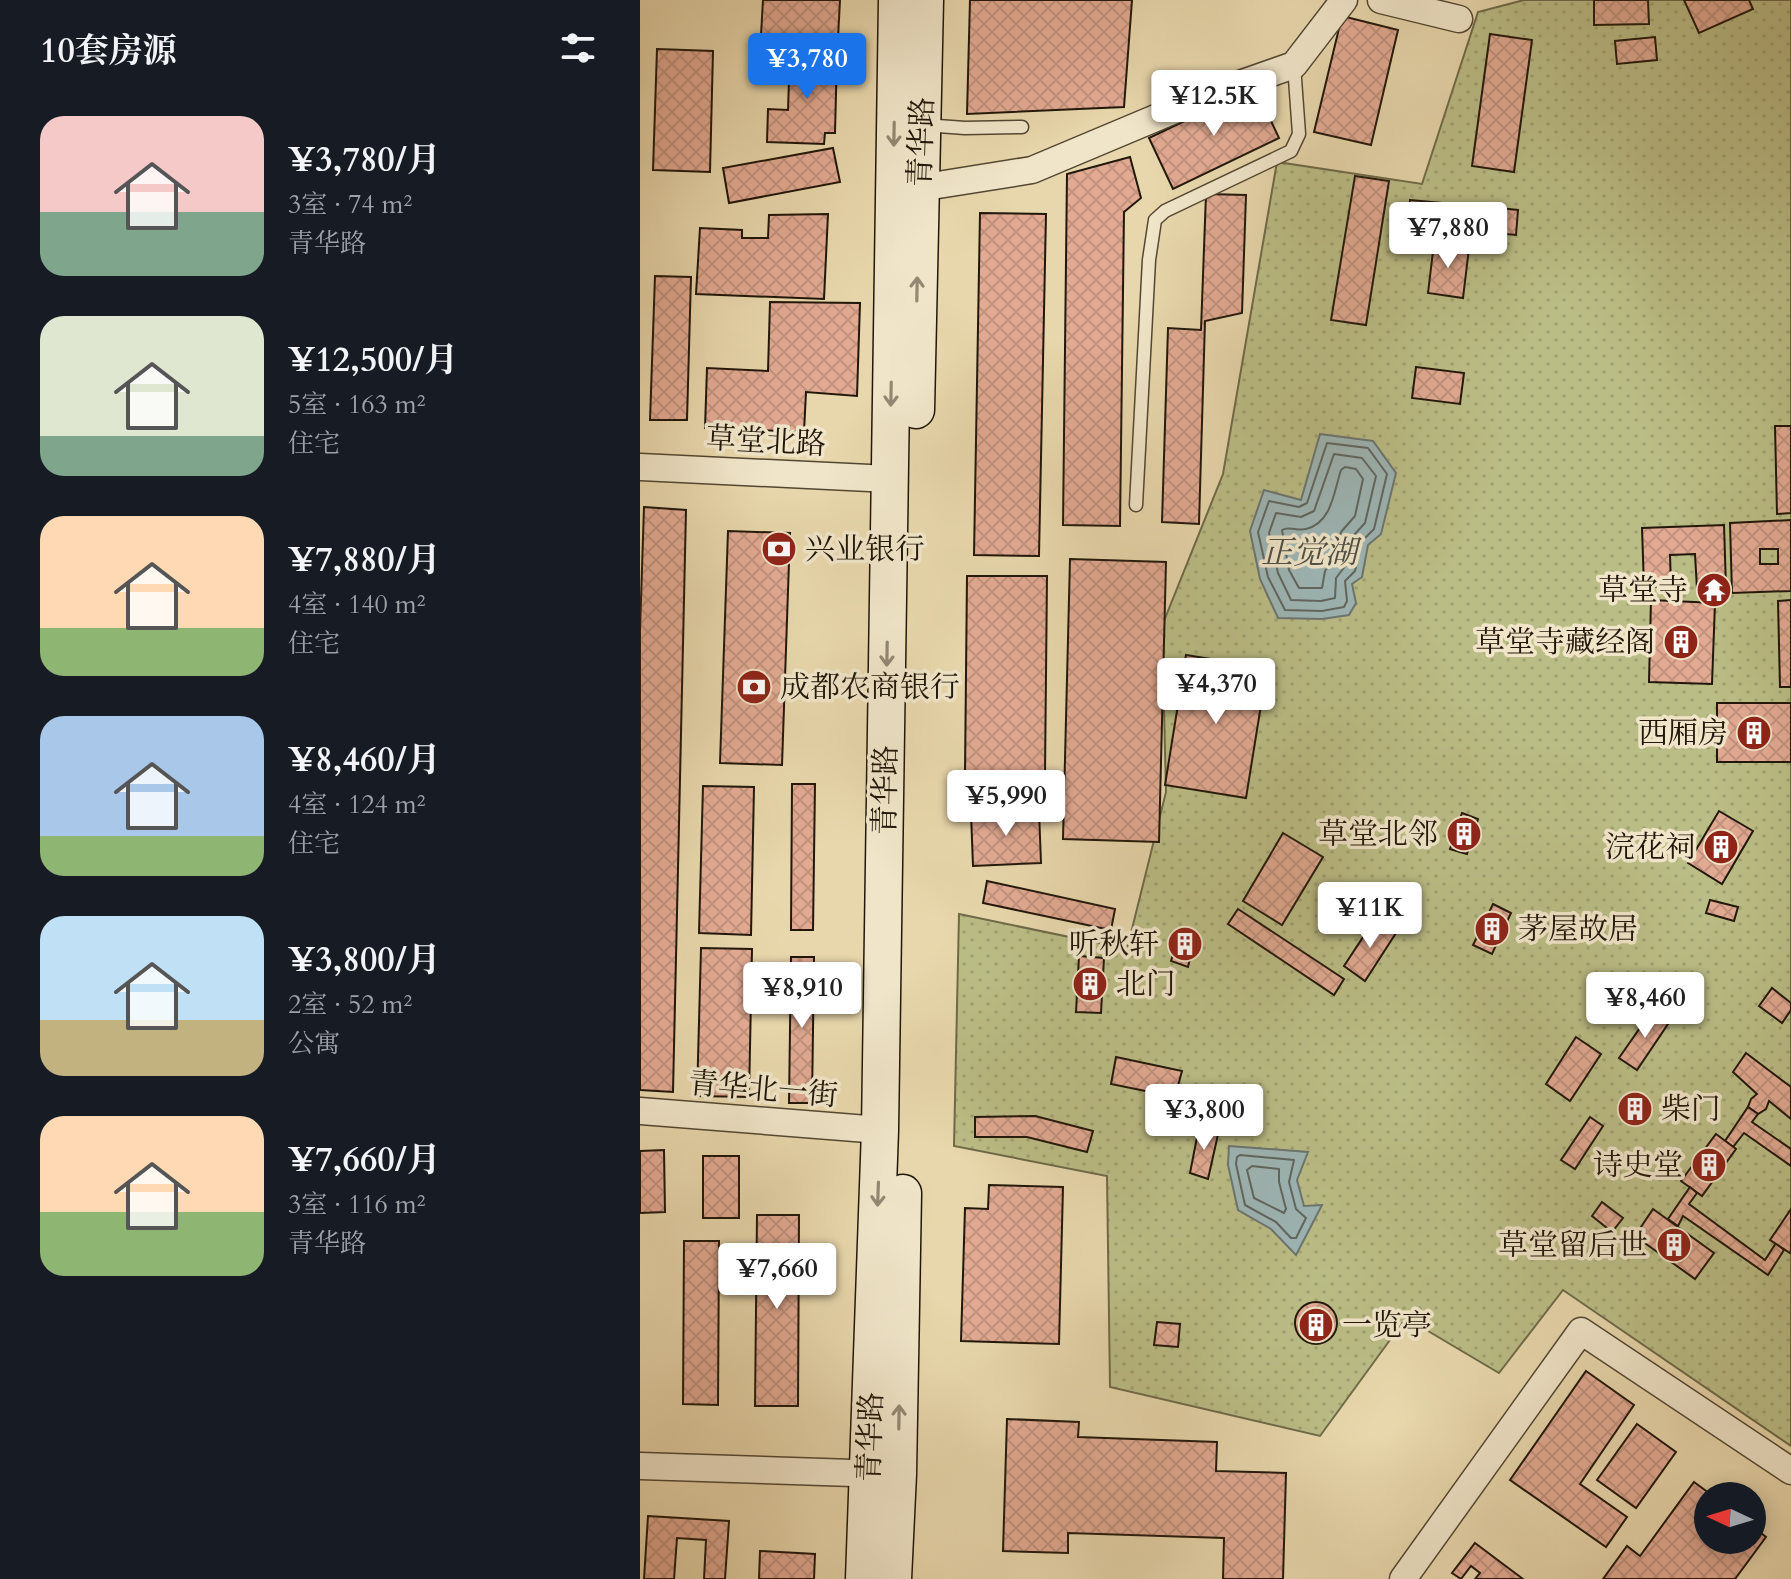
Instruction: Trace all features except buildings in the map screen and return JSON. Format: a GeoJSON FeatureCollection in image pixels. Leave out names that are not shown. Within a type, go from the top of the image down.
{"type":"FeatureCollection","features":[{"type":"Feature","properties":{"kind":"main road","name":"青华路"},"geometry":{"type":"LineString","coordinates":[[893,1579],[884,1474],[880,1130],[897,0]]}},
{"type":"Feature","properties":{"kind":"main road","name":"青华路"},"geometry":{"type":"LineString","coordinates":[[864,1579],[884,1474],[925,0]]}},
{"type":"Feature","properties":{"kind":"street"},"geometry":{"type":"LineString","coordinates":[[919,188],[1032,170],[1220,91],[1294,65],[1344,0]]}},
{"type":"Feature","properties":{"kind":"street"},"geometry":{"type":"LineString","coordinates":[[1381,0],[1459,19]]}},
{"type":"Feature","properties":{"kind":"street","name":"草堂北路"},"geometry":{"type":"LineString","coordinates":[[640,467],[890,479]]}},
{"type":"Feature","properties":{"kind":"street","name":"青华北一街"},"geometry":{"type":"LineString","coordinates":[[640,1111],[880,1130]]}},
{"type":"Feature","properties":{"kind":"street"},"geometry":{"type":"LineString","coordinates":[[1403,1579],[1581,1331],[1791,1471]]}},
{"type":"Feature","properties":{"kind":"street"},"geometry":{"type":"LineString","coordinates":[[640,1466],[884,1474]]}},
{"type":"Feature","properties":{"kind":"lane"},"geometry":{"type":"LineString","coordinates":[[1136,505],[1149,260],[1155,220],[1165,211],[1291,151],[1299,134],[1294,65]]}},
{"type":"Feature","properties":{"kind":"lane"},"geometry":{"type":"LineString","coordinates":[[921,124],[965,128],[1022,127]]}},
{"type":"Feature","properties":{"kind":"green space"},"geometry":{"type":"Polygon","coordinates":[[[1524,0],[1791,0],[1791,1446],[1563,1290],[1499,1373],[1406,1318],[1320,1436],[1110,1387],[1107,1176],[954,1146],[959,914],[1127,949],[1166,792],[1162,626],[1223,474],[1277,162],[1422,184],[1478,12],[1524,0]]]}},
{"type":"Feature","properties":{"kind":"water","name":"正觉湖"},"geometry":{"type":"Polygon","coordinates":[[[1320,434],[1373,441],[1396,473],[1381,534],[1368,545],[1362,577],[1352,584],[1356,603],[1349,615],[1322,619],[1278,618],[1260,579],[1250,531],[1264,490],[1301,500],[1320,434]]]}},
{"type":"Feature","properties":{"kind":"water"},"geometry":{"type":"Polygon","coordinates":[[[1229,1146],[1308,1152],[1297,1180],[1304,1206],[1322,1205],[1296,1255],[1271,1229],[1238,1210],[1228,1165],[1229,1146]]]}},
{"type":"Feature","properties":{"kind":"place","name":"兴业银行"},"geometry":{"type":"Point","coordinates":[779,549]}},
{"type":"Feature","properties":{"kind":"place","name":"草堂寺"},"geometry":{"type":"Point","coordinates":[1714,590]}},
{"type":"Feature","properties":{"kind":"place","name":"草堂寺藏经阁"},"geometry":{"type":"Point","coordinates":[1681,642]}},
{"type":"Feature","properties":{"kind":"place","name":"成都农商银行"},"geometry":{"type":"Point","coordinates":[754,687]}},
{"type":"Feature","properties":{"kind":"place","name":"西厢房"},"geometry":{"type":"Point","coordinates":[1754,733]}},
{"type":"Feature","properties":{"kind":"place","name":"草堂北邻"},"geometry":{"type":"Point","coordinates":[1464,834]}},
{"type":"Feature","properties":{"kind":"place","name":"浣花祠"},"geometry":{"type":"Point","coordinates":[1721,847]}},
{"type":"Feature","properties":{"kind":"place","name":"茅屋故居"},"geometry":{"type":"Point","coordinates":[1492,929]}},
{"type":"Feature","properties":{"kind":"place","name":"听秋轩"},"geometry":{"type":"Point","coordinates":[1185,944]}},
{"type":"Feature","properties":{"kind":"place","name":"北门"},"geometry":{"type":"Point","coordinates":[1090,984]}},
{"type":"Feature","properties":{"kind":"place","name":"柴门"},"geometry":{"type":"Point","coordinates":[1635,1109]}},
{"type":"Feature","properties":{"kind":"place","name":"诗史堂"},"geometry":{"type":"Point","coordinates":[1709,1165]}},
{"type":"Feature","properties":{"kind":"place","name":"草堂留后世"},"geometry":{"type":"Point","coordinates":[1674,1245]}},
{"type":"Feature","properties":{"kind":"place","name":"一览亭"},"geometry":{"type":"Point","coordinates":[1316,1325]}}]}
